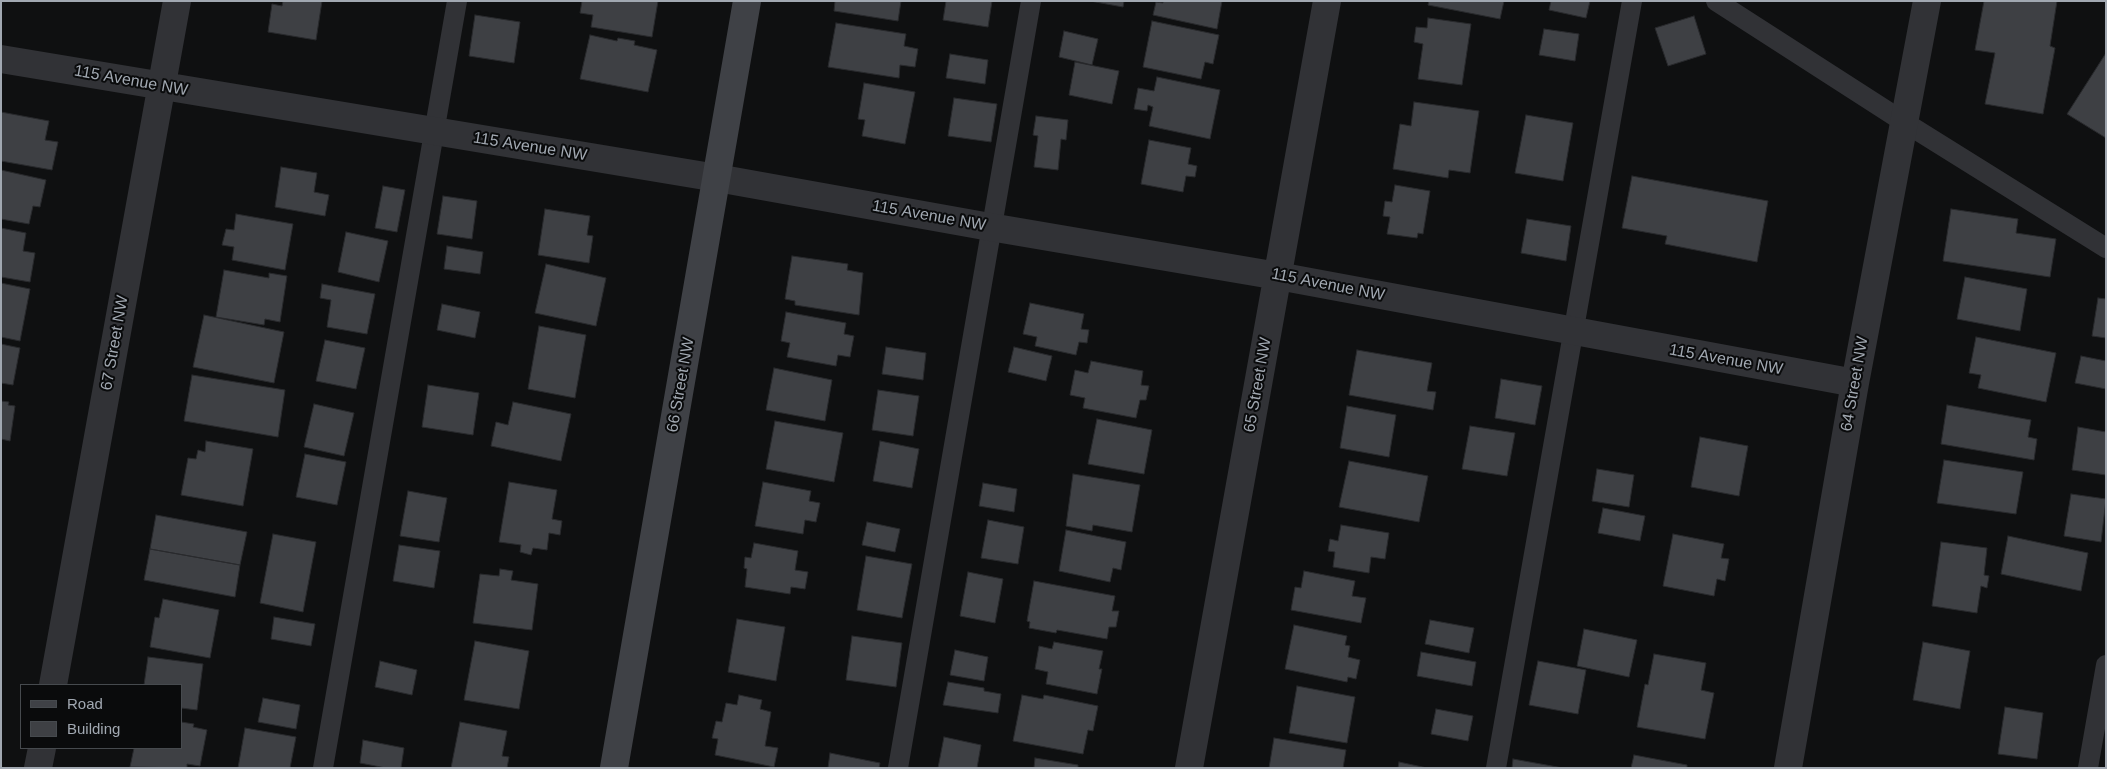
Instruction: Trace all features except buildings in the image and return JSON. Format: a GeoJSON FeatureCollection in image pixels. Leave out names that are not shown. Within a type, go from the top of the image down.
{"type":"FeatureCollection","features":[{"type":"Feature","properties":{"kind":"street","name":"67 Street NW"},"geometry":{"type":"LineString","coordinates":[[53,684],[177,1]]}},
{"type":"Feature","properties":{"kind":"street","name":"66 Street NW"},"geometry":{"type":"LineString","coordinates":[[614,768],[747,1]]}},
{"type":"Feature","properties":{"kind":"street","name":"65 Street NW"},"geometry":{"type":"LineString","coordinates":[[1189,768],[1327,1]]}},
{"type":"Feature","properties":{"kind":"street","name":"64 Street NW"},"geometry":{"type":"LineString","coordinates":[[1788,768],[1855,383],[1927,1]]}},
{"type":"Feature","properties":{"kind":"street","name":"115 Avenue NW"},"geometry":{"type":"LineString","coordinates":[[1,59],[717,178],[1278,276],[1855,383]]}},
{"type":"Feature","properties":{"kind":"street"},"geometry":{"type":"LineString","coordinates":[[38,768],[42,749]]}},
{"type":"Feature","properties":{"kind":"lane"},"geometry":{"type":"LineString","coordinates":[[322,768],[456,1]]}},
{"type":"Feature","properties":{"kind":"lane"},"geometry":{"type":"LineString","coordinates":[[898,768],[990,227],[1031,1]]}},
{"type":"Feature","properties":{"kind":"lane"},"geometry":{"type":"LineString","coordinates":[[1496,768],[1632,1]]}},
{"type":"Feature","properties":{"kind":"lane"},"geometry":{"type":"LineString","coordinates":[[1716,1],[1904,122],[2106,248]]}},
{"type":"Feature","properties":{"kind":"lane"},"geometry":{"type":"LineString","coordinates":[[2088,768],[2106,665]]}}]}
